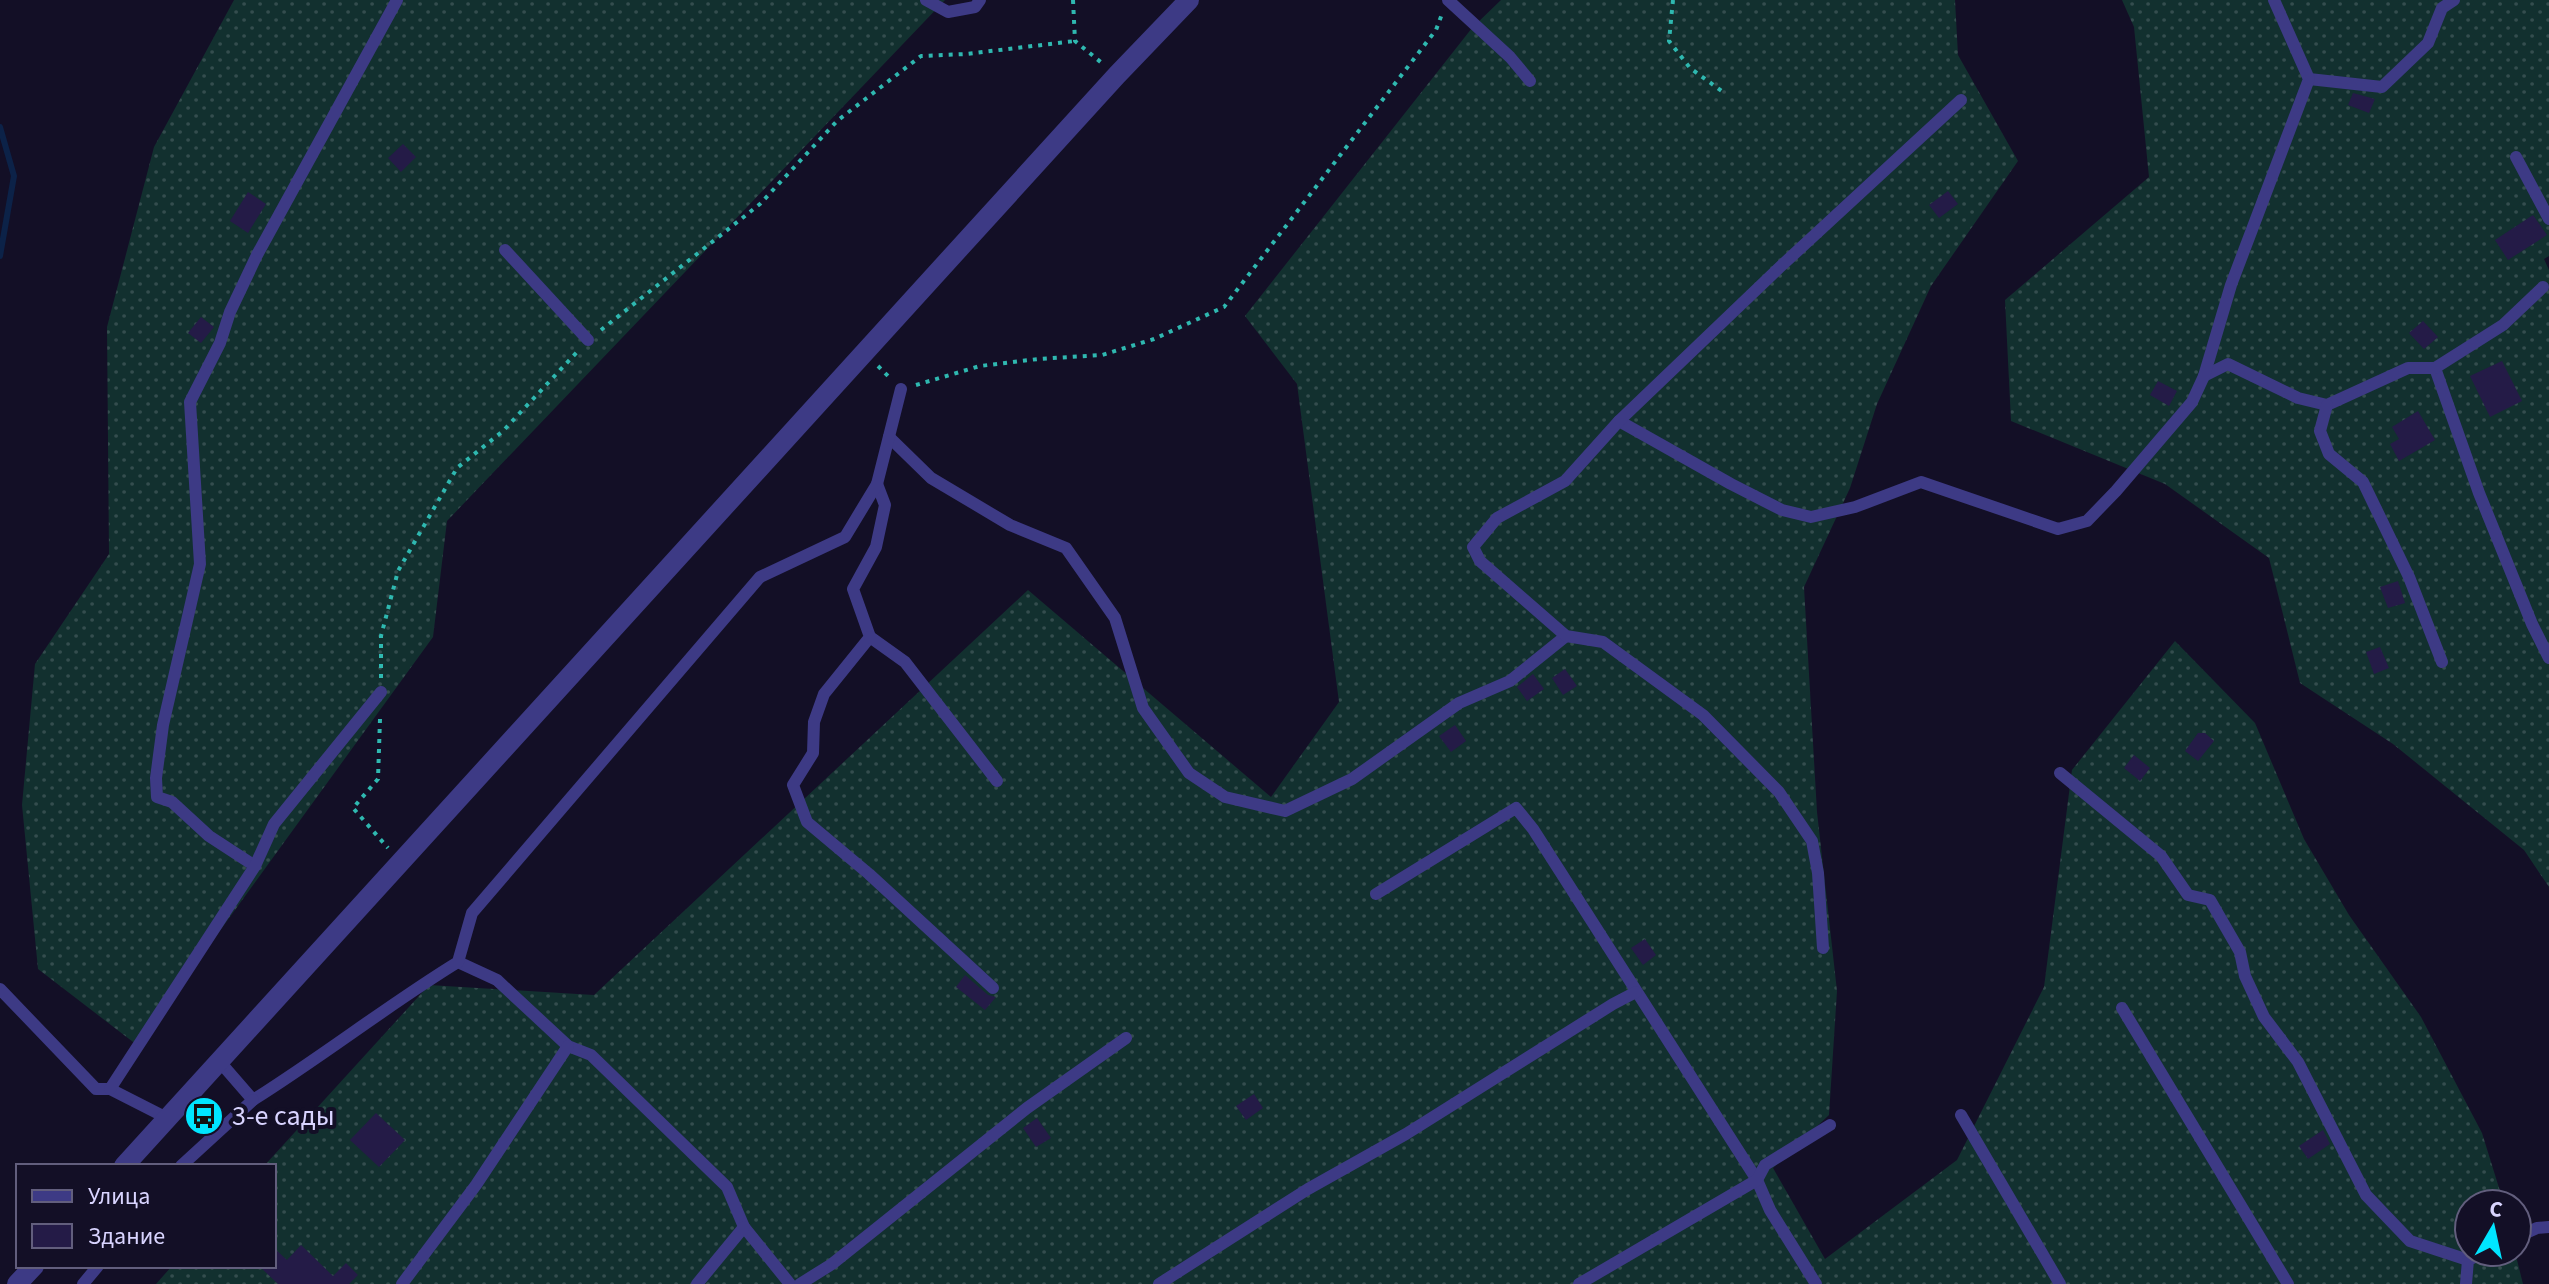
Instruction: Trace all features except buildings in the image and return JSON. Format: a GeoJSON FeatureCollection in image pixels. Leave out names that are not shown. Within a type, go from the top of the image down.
{"type":"FeatureCollection","features":[{"type":"Feature","properties":{"kind":"street"},"geometry":{"type":"LineString","coordinates":[[126,1164],[1117,75],[1189,0]]}},
{"type":"Feature","properties":{"kind":"street"},"geometry":{"type":"LineString","coordinates":[[17,1284],[32,1268]]}},
{"type":"Feature","properties":{"kind":"lane"},"geometry":{"type":"LineString","coordinates":[[255,866],[209,836],[172,802],[157,797],[156,778],[163,725],[200,564],[190,402],[220,343],[230,312],[257,255],[397,0]]}},
{"type":"Feature","properties":{"kind":"lane"},"geometry":{"type":"LineString","coordinates":[[926,0],[948,12],[975,7],[980,0]]}},
{"type":"Feature","properties":{"kind":"lane"},"geometry":{"type":"LineString","coordinates":[[1447,0],[1510,57],[1530,81]]}},
{"type":"Feature","properties":{"kind":"lane"},"geometry":{"type":"LineString","coordinates":[[1619,421],[1782,510],[1811,517],[1855,507],[1921,482],[2058,529],[2087,521],[2192,402],[2204,376],[2231,285],[2309,79],[2274,0]]}},
{"type":"Feature","properties":{"kind":"lane"},"geometry":{"type":"LineString","coordinates":[[2309,79],[2382,87],[2428,43],[2438,4],[2454,0]]}},
{"type":"Feature","properties":{"kind":"lane"},"geometry":{"type":"LineString","coordinates":[[1823,948],[1818,873],[1812,841],[1779,792],[1703,715],[1603,642],[1566,636],[1480,561],[1473,547],[1497,518],[1565,481],[1619,421],[1961,100]]}},
{"type":"Feature","properties":{"kind":"lane"},"geometry":{"type":"LineString","coordinates":[[2516,157],[2549,219]]}},
{"type":"Feature","properties":{"kind":"lane"},"geometry":{"type":"LineString","coordinates":[[505,250],[588,340]]}},
{"type":"Feature","properties":{"kind":"lane"},"geometry":{"type":"LineString","coordinates":[[2204,376],[2228,364],[2298,398],[2327,405],[2408,368],[2435,368],[2503,325],[2547,289]]}},
{"type":"Feature","properties":{"kind":"lane"},"geometry":{"type":"LineString","coordinates":[[2435,368],[2479,493],[2549,658]]}},
{"type":"Feature","properties":{"kind":"lane"},"geometry":{"type":"LineString","coordinates":[[183,1164],[253,1100],[301,1070],[400,998],[458,962],[472,913],[760,577],[845,537],[877,484],[901,389]]}},
{"type":"Feature","properties":{"kind":"lane"},"geometry":{"type":"LineString","coordinates":[[2327,405],[2320,431],[2329,454],[2363,482],[2409,577],[2442,662]]}},
{"type":"Feature","properties":{"kind":"lane"},"geometry":{"type":"LineString","coordinates":[[889,437],[931,478],[1010,525],[1066,548],[1115,618],[1143,708],[1189,773],[1225,797],[1285,811],[1352,779],[1459,703],[1510,681],[1566,636]]}},
{"type":"Feature","properties":{"kind":"lane"},"geometry":{"type":"LineString","coordinates":[[877,484],[885,505],[876,547],[853,589],[870,637],[905,662],[997,781]]}},
{"type":"Feature","properties":{"kind":"lane"},"geometry":{"type":"LineString","coordinates":[[870,637],[824,694],[814,722],[813,753],[793,785],[807,822],[869,874],[993,988]]}},
{"type":"Feature","properties":{"kind":"lane"},"geometry":{"type":"LineString","coordinates":[[110,1089],[255,866],[274,824],[381,692]]}},
{"type":"Feature","properties":{"kind":"lane"},"geometry":{"type":"LineString","coordinates":[[2060,773],[2161,856],[2188,895],[2210,900],[2240,952],[2245,976],[2264,1017],[2298,1062],[2366,1195],[2410,1241],[2453,1255]]}},
{"type":"Feature","properties":{"kind":"lane"},"geometry":{"type":"LineString","coordinates":[[1376,894],[1516,808],[1533,829],[1757,1180],[1770,1210],[1816,1284]]}},
{"type":"Feature","properties":{"kind":"lane"},"geometry":{"type":"LineString","coordinates":[[458,962],[497,980],[568,1046],[591,1055],[727,1187],[744,1227],[790,1284]]}},
{"type":"Feature","properties":{"kind":"lane"},"geometry":{"type":"LineString","coordinates":[[0,989],[96,1089],[110,1089],[167,1118]]}},
{"type":"Feature","properties":{"kind":"lane"},"geometry":{"type":"LineString","coordinates":[[1159,1284],[1308,1189],[1406,1134],[1636,992]]}},
{"type":"Feature","properties":{"kind":"lane"},"geometry":{"type":"LineString","coordinates":[[2122,1008],[2288,1284]]}},
{"type":"Feature","properties":{"kind":"lane"},"geometry":{"type":"LineString","coordinates":[[800,1284],[832,1264],[1027,1108],[1126,1038]]}},
{"type":"Feature","properties":{"kind":"lane"},"geometry":{"type":"LineString","coordinates":[[402,1284],[476,1185],[568,1046]]}},
{"type":"Feature","properties":{"kind":"lane"},"geometry":{"type":"LineString","coordinates":[[220,1062],[253,1100]]}},
{"type":"Feature","properties":{"kind":"lane"},"geometry":{"type":"LineString","coordinates":[[1961,1115],[2060,1284]]}},
{"type":"Feature","properties":{"kind":"lane"},"geometry":{"type":"LineString","coordinates":[[1579,1284],[1757,1180],[1765,1165],[1830,1125]]}},
{"type":"Feature","properties":{"kind":"lane"},"geometry":{"type":"LineString","coordinates":[[697,1284],[744,1227]]}},
{"type":"Feature","properties":{"kind":"lane"},"geometry":{"type":"LineString","coordinates":[[83,1284],[96,1268]]}},
{"type":"Feature","properties":{"kind":"path"},"geometry":{"type":"LineString","coordinates":[[1073,0],[1075,41]]}},
{"type":"Feature","properties":{"kind":"path"},"geometry":{"type":"LineString","coordinates":[[865,353],[901,389],[980,366],[1102,355],[1154,339],[1224,307],[1436,30],[1447,0]]}},
{"type":"Feature","properties":{"kind":"path"},"geometry":{"type":"LineString","coordinates":[[1673,0],[1669,41],[1690,68],[1723,92]]}},
{"type":"Feature","properties":{"kind":"path"},"geometry":{"type":"LineString","coordinates":[[402,863],[353,808],[378,779],[381,636],[398,571],[457,468],[503,431],[588,340],[760,204],[837,121],[921,56],[1075,41],[1117,75]]}},
{"type":"Feature","properties":{"kind":"green space"},"geometry":{"type":"Polygon","coordinates":[[[234,0],[945,0],[447,521],[433,637],[137,1045],[38,969],[22,805],[35,664],[109,554],[107,327],[154,147],[234,0]]]}},
{"type":"Feature","properties":{"kind":"green space"},"geometry":{"type":"Polygon","coordinates":[[[1501,0],[1955,0],[1958,55],[2018,161],[1931,286],[1877,404],[1850,488],[1804,587],[1817,812],[1837,991],[1829,1115],[1773,1168],[1825,1259],[1957,1160],[2044,987],[2072,770],[2175,641],[2255,723],[2304,839],[2349,915],[2421,1017],[2482,1133],[2499,1188],[2453,1188],[2453,1268],[2519,1268],[2523,1284],[156,1284],[170,1268],[276,1268],[276,1164],[266,1164],[429,985],[594,995],[1028,590],[1271,797],[1339,702],[1297,384],[1245,316],[1472,28],[1501,0]]]}},
{"type":"Feature","properties":{"kind":"green space"},"geometry":{"type":"Polygon","coordinates":[[[2122,0],[2549,0],[2549,256],[2544,259],[2549,270],[2549,887],[2524,850],[2393,744],[2300,683],[2269,558],[2165,484],[2011,421],[2005,300],[2149,177],[2134,27],[2122,0]]]}},
{"type":"Feature","properties":{"kind":"waterway"},"geometry":{"type":"LineString","coordinates":[[0,127],[14,176],[0,256]]}},
{"type":"Feature","properties":{"kind":"place","name":"3-е сады"},"geometry":{"type":"Point","coordinates":[204,1116]}}]}
